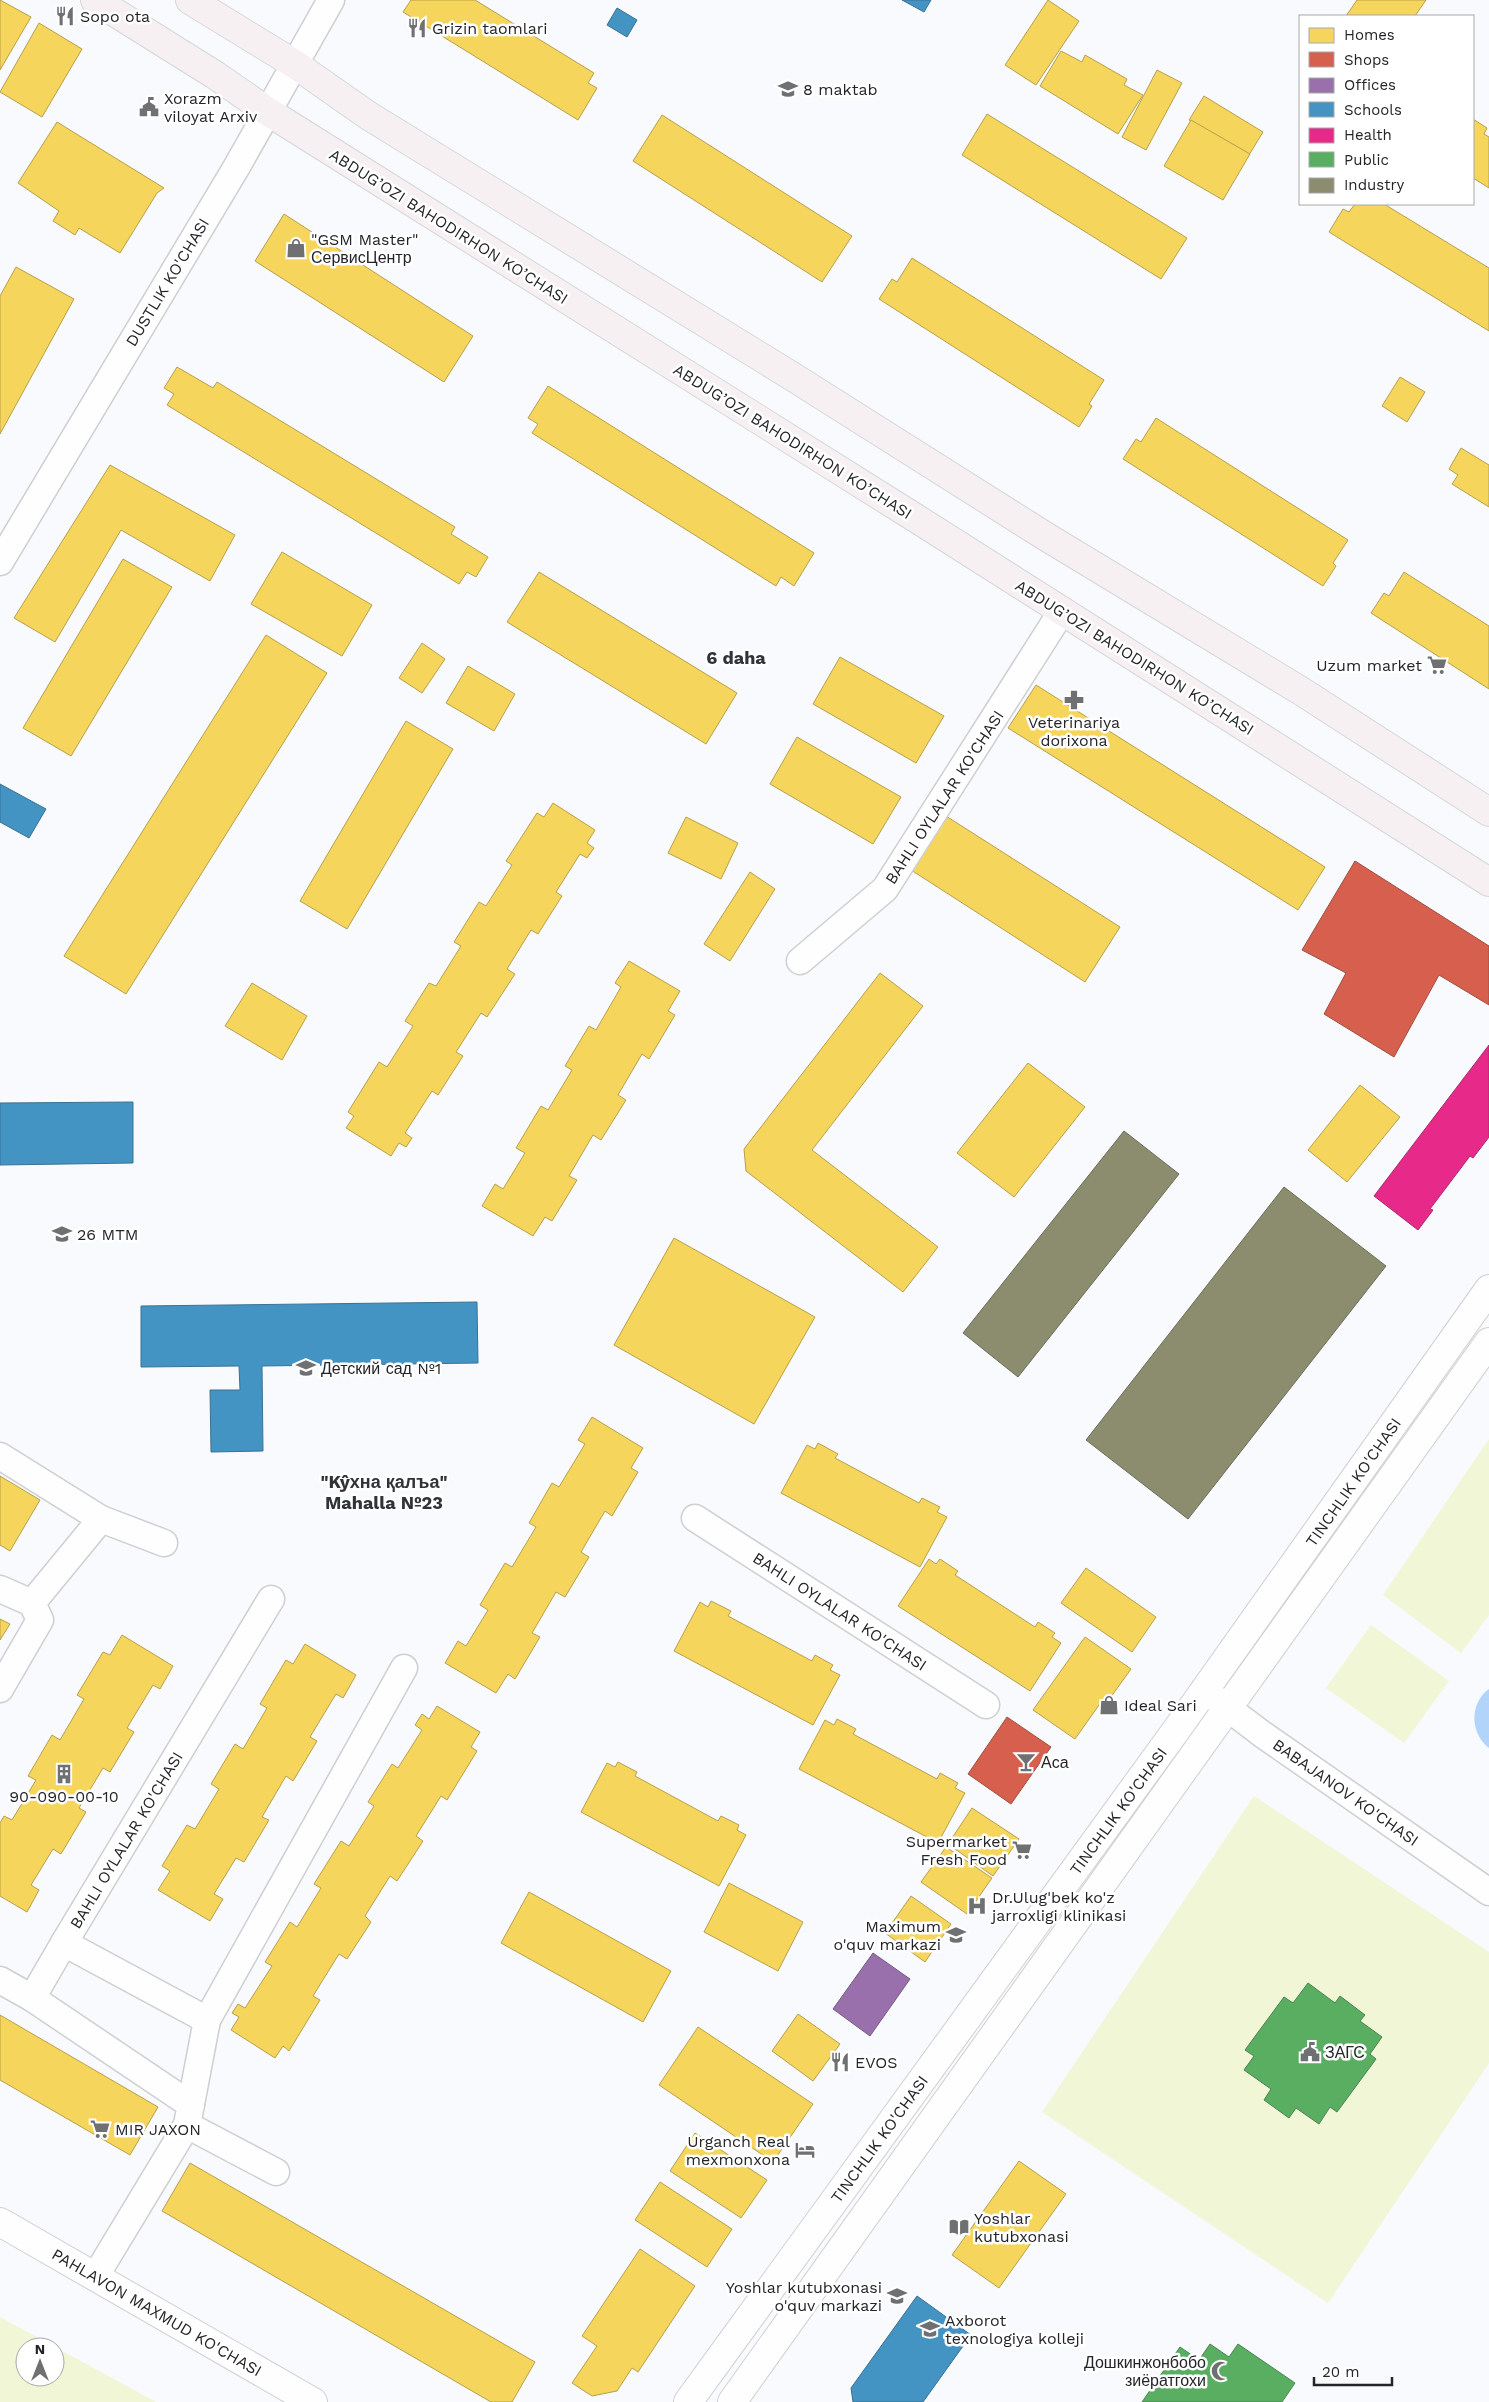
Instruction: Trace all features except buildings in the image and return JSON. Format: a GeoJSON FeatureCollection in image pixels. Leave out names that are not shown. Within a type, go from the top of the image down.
{"type":"FeatureCollection","features":[{"type":"Feature","properties":{"kind":"main road","name":"ABDUG’OZI BAHODIRHON KO’CHASI"},"geometry":{"type":"LineString","coordinates":[[95,0],[215,75],[267,111],[1489,882]]}},
{"type":"Feature","properties":{"kind":"main road"},"geometry":{"type":"LineString","coordinates":[[190,0],[296,65],[369,116],[781,370],[1045,536],[1301,691],[1489,812]]}},
{"type":"Feature","properties":{"kind":"main road","name":"TINCHLIK KO'CHASI"},"geometry":{"type":"LineString","coordinates":[[688,2402],[1204,1690],[1489,1289]]}},
{"type":"Feature","properties":{"kind":"main road","name":"TINCHLIK KO'CHASI"},"geometry":{"type":"LineString","coordinates":[[732,2402],[1489,1342]]}},
{"type":"Feature","properties":{"kind":"main road","name":"PAHLAVON MAXMUD KO'CHASI"},"geometry":{"type":"LineString","coordinates":[[0,2222],[313,2402]]}},
{"type":"Feature","properties":{"kind":"street","name":"DUSTLIK KO'CHASI"},"geometry":{"type":"LineString","coordinates":[[0,562],[236,168],[267,111],[296,65],[331,0]]}},
{"type":"Feature","properties":{"kind":"street","name":"BAHLI OYLALAR KO'CHASI"},"geometry":{"type":"LineString","coordinates":[[800,962],[885,889],[1062,611]]}},
{"type":"Feature","properties":{"kind":"street"},"geometry":{"type":"LineString","coordinates":[[0,1456],[101,1520],[164,1543]]}},
{"type":"Feature","properties":{"kind":"street","name":"BAHLI OYLALAR KO'CHASI"},"geometry":{"type":"LineString","coordinates":[[695,1518],[986,1705]]}},
{"type":"Feature","properties":{"kind":"street"},"geometry":{"type":"LineString","coordinates":[[32,1603],[101,1520]]}},
{"type":"Feature","properties":{"kind":"street"},"geometry":{"type":"LineString","coordinates":[[0,1589],[32,1603],[40,1620],[0,1689]]}},
{"type":"Feature","properties":{"kind":"street","name":"BAHLI OYLALAR KO'CHASI"},"geometry":{"type":"LineString","coordinates":[[207,2020],[64,1943],[271,1599]]}},
{"type":"Feature","properties":{"kind":"street"},"geometry":{"type":"LineString","coordinates":[[95,2277],[189,2115],[207,2020],[404,1668]]}},
{"type":"Feature","properties":{"kind":"street","name":"BABAJANOV KO'CHASI"},"geometry":{"type":"LineString","coordinates":[[1204,1690],[1489,1892]]}},
{"type":"Feature","properties":{"kind":"street"},"geometry":{"type":"LineString","coordinates":[[32,1998],[64,1943]]}},
{"type":"Feature","properties":{"kind":"street"},"geometry":{"type":"LineString","coordinates":[[0,1980],[32,1998],[189,2115],[276,2172]]}},
{"type":"Feature","properties":{"kind":"green space"},"geometry":{"type":"Polygon","coordinates":[[[1489,1439],[1489,1615],[1461,1653],[1383,1595],[1489,1439]]]}},
{"type":"Feature","properties":{"kind":"green space"},"geometry":{"type":"Polygon","coordinates":[[[1371,1625],[1449,1681],[1404,1743],[1326,1688],[1371,1625]]]}},
{"type":"Feature","properties":{"kind":"green space"},"geometry":{"type":"Polygon","coordinates":[[[1254,1796],[1489,1952],[1489,2063],[1328,2303],[1042,2112],[1254,1796]]]}},
{"type":"Feature","properties":{"kind":"green space"},"geometry":{"type":"Polygon","coordinates":[[[0,2317],[37,2337],[15,2337],[15,2387],[65,2387],[65,2352],[156,2402],[0,2402],[0,2317]]]}},
{"type":"Feature","properties":{"kind":"water"},"geometry":{"type":"Polygon","coordinates":[[[1489,1689],[1489,1748],[1478,1735],[1474,1719],[1478,1702],[1489,1689]]]}},
{"type":"Feature","properties":{"kind":"place","name":"Sopo ota"},"geometry":{"type":"Point","coordinates":[65,16]}},
{"type":"Feature","properties":{"kind":"place","name":"Grizin taomlari"},"geometry":{"type":"Point","coordinates":[417,28]}},
{"type":"Feature","properties":{"kind":"place","name":"8 maktab"},"geometry":{"type":"Point","coordinates":[788,89]}},
{"type":"Feature","properties":{"kind":"place","name":"Xorazm viloyat Arxiv"},"geometry":{"type":"Point","coordinates":[149,107]}},
{"type":"Feature","properties":{"kind":"place","name":"\"GSM Master\" СервисЦентр"},"geometry":{"type":"Point","coordinates":[296,248]}},
{"type":"Feature","properties":{"kind":"place","name":"Uzum market"},"geometry":{"type":"Point","coordinates":[1437,665]}},
{"type":"Feature","properties":{"kind":"place","name":"Veterinariya dorixona"},"geometry":{"type":"Point","coordinates":[1074,700]}},
{"type":"Feature","properties":{"kind":"place","name":"26 MTM"},"geometry":{"type":"Point","coordinates":[62,1234]}},
{"type":"Feature","properties":{"kind":"place","name":"Детский сад №1"},"geometry":{"type":"Point","coordinates":[306,1368]}},
{"type":"Feature","properties":{"kind":"place","name":"Ideal Sari"},"geometry":{"type":"Point","coordinates":[1109,1705]}},
{"type":"Feature","properties":{"kind":"place","name":"Аса"},"geometry":{"type":"Point","coordinates":[1026,1762]}},
{"type":"Feature","properties":{"kind":"place","name":"90-090-00-10"},"geometry":{"type":"Point","coordinates":[64,1774]}},
{"type":"Feature","properties":{"kind":"place","name":"Supermarket Fresh Food"},"geometry":{"type":"Point","coordinates":[1022,1850]}},
{"type":"Feature","properties":{"kind":"place","name":"Dr.Ulug'bek ko'z jarroxligi klinikasi"},"geometry":{"type":"Point","coordinates":[977,1906]}},
{"type":"Feature","properties":{"kind":"place","name":"Maximum o'quv markazi"},"geometry":{"type":"Point","coordinates":[956,1935]}},
{"type":"Feature","properties":{"kind":"place","name":"ЗАГС"},"geometry":{"type":"Point","coordinates":[1310,2052]}},
{"type":"Feature","properties":{"kind":"place","name":"EVOS"},"geometry":{"type":"Point","coordinates":[840,2062]}},
{"type":"Feature","properties":{"kind":"place","name":"MIR JAXON"},"geometry":{"type":"Point","coordinates":[100,2129]}},
{"type":"Feature","properties":{"kind":"place","name":"Urganch Real mexmonxona"},"geometry":{"type":"Point","coordinates":[805,2150]}},
{"type":"Feature","properties":{"kind":"place","name":"Yoshlar kutubxonasi"},"geometry":{"type":"Point","coordinates":[959,2227]}},
{"type":"Feature","properties":{"kind":"place","name":"Yoshlar kutubxonasi o'quv markazi"},"geometry":{"type":"Point","coordinates":[897,2296]}},
{"type":"Feature","properties":{"kind":"place","name":"Axborot texnologiya kolleji"},"geometry":{"type":"Point","coordinates":[930,2329]}},
{"type":"Feature","properties":{"kind":"place","name":"Дошкинжонбобо зиёратгохи"},"geometry":{"type":"Point","coordinates":[1221,2371]}},
{"type":"Feature","properties":{"kind":"district","name":"6 daha"},"geometry":{"type":"Point","coordinates":[736,658]}},
{"type":"Feature","properties":{"kind":"district","name":"\"Kŷхна қалъа\" Mahalla №23"},"geometry":{"type":"Point","coordinates":[384,1492]}}]}
